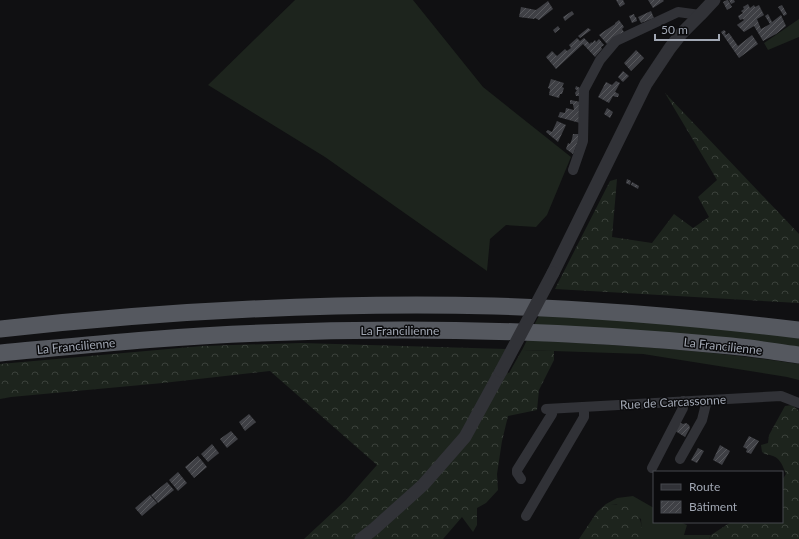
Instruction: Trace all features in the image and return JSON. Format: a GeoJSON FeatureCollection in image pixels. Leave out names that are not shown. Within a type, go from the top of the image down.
{"type":"FeatureCollection","features":[{"type":"Feature","properties":{"kind":"highway","name":"La Francilienne"},"geometry":{"type":"LineString","coordinates":[[0,329],[52,323],[191,312],[273,308],[411,305],[494,306],[595,311],[736,322],[799,330]]}},
{"type":"Feature","properties":{"kind":"highway","name":"La Francilienne"},"geometry":{"type":"LineString","coordinates":[[0,354],[193,336],[337,330],[413,330],[498,331],[588,335],[733,346],[799,355]]}},
{"type":"Feature","properties":{"kind":"street"},"geometry":{"type":"LineString","coordinates":[[361,539],[423,485],[465,437],[553,273],[646,84],[681,34],[714,0]]}},
{"type":"Feature","properties":{"kind":"street"},"geometry":{"type":"LineString","coordinates":[[572,170],[582,141],[584,90],[600,60],[616,41],[678,12],[700,15]]}},
{"type":"Feature","properties":{"kind":"street","name":"Rue de Carcassonne"},"geometry":{"type":"LineString","coordinates":[[521,479],[517,473],[517,470],[552,414],[549,409],[781,396],[799,403]]}},
{"type":"Feature","properties":{"kind":"street"},"geometry":{"type":"LineString","coordinates":[[680,459],[702,420],[707,400]]}},
{"type":"Feature","properties":{"kind":"street"},"geometry":{"type":"LineString","coordinates":[[652,468],[683,408],[683,401]]}},
{"type":"Feature","properties":{"kind":"street"},"geometry":{"type":"LineString","coordinates":[[526,516],[584,417],[584,406]]}},
{"type":"Feature","properties":{"kind":"green space"},"geometry":{"type":"Polygon","coordinates":[[[295,0],[413,0],[483,87],[571,157],[547,215],[536,227],[506,225],[490,239],[487,271],[325,157],[208,85],[295,0]]]}},
{"type":"Feature","properties":{"kind":"green space"},"geometry":{"type":"Polygon","coordinates":[[[799,19],[799,37],[768,50],[764,43],[799,19]]]}},
{"type":"Feature","properties":{"kind":"green space"},"geometry":{"type":"Polygon","coordinates":[[[665,93],[799,234],[799,303],[555,289],[610,181],[617,179],[612,237],[652,243],[674,214],[693,228],[709,217],[698,197],[717,180],[665,93]]]}},
{"type":"Feature","properties":{"kind":"green space"},"geometry":{"type":"Polygon","coordinates":[[[541,312],[799,335],[799,349],[533,327],[541,312]]]}},
{"type":"Feature","properties":{"kind":"green space"},"geometry":{"type":"Polygon","coordinates":[[[527,340],[629,346],[731,355],[799,364],[799,380],[643,354],[522,350],[527,340]]]}},
{"type":"Feature","properties":{"kind":"green space"},"geometry":{"type":"Polygon","coordinates":[[[301,343],[506,349],[501,371],[509,373],[522,350],[554,351],[554,360],[539,390],[537,410],[508,416],[502,441],[497,474],[498,490],[486,503],[477,508],[477,525],[473,532],[462,517],[443,539],[304,539],[346,500],[377,465],[270,371],[0,399],[0,364],[202,346],[301,343]]]}},
{"type":"Feature","properties":{"kind":"green space"},"geometry":{"type":"Polygon","coordinates":[[[792,405],[799,412],[799,539],[709,539],[711,535],[729,523],[783,523],[783,478],[786,474],[778,459],[762,452],[761,445],[768,443],[769,435],[785,406],[792,405]]]}},
{"type":"Feature","properties":{"kind":"green space"},"geometry":{"type":"Polygon","coordinates":[[[633,496],[653,507],[653,523],[682,523],[687,525],[684,535],[711,535],[709,539],[642,539],[641,519],[616,504],[606,504],[617,498],[633,496]]]}},
{"type":"Feature","properties":{"kind":"green space"},"geometry":{"type":"Polygon","coordinates":[[[606,504],[623,506],[634,511],[641,522],[642,539],[579,539],[597,512],[606,504]]]}},
{"type":"Feature","properties":{"kind":"building"},"geometry":{"type":"Polygon","coordinates":[[[616,0],[623,0],[625,4],[620,7],[616,0]]]}},
{"type":"Feature","properties":{"kind":"building"},"geometry":{"type":"Polygon","coordinates":[[[648,0],[663,0],[664,1],[653,8],[648,0]]]}},
{"type":"Feature","properties":{"kind":"building"},"geometry":{"type":"Polygon","coordinates":[[[727,0],[732,7],[727,10],[723,2],[727,0]]]}},
{"type":"Feature","properties":{"kind":"building"},"geometry":{"type":"Polygon","coordinates":[[[729,0],[734,0],[735,2],[731,4],[729,0]]]}},
{"type":"Feature","properties":{"kind":"building"},"geometry":{"type":"Polygon","coordinates":[[[548,1],[553,9],[539,20],[535,18],[519,17],[521,7],[536,10],[548,1]]]}},
{"type":"Feature","properties":{"kind":"building"},"geometry":{"type":"Polygon","coordinates":[[[748,4],[750,8],[754,5],[755,7],[759,5],[764,15],[757,19],[761,29],[770,24],[765,16],[768,14],[772,22],[781,15],[786,26],[776,34],[763,41],[754,26],[744,32],[737,25],[744,20],[740,20],[738,16],[743,13],[741,11],[744,9],[743,7],[748,4]]]}},
{"type":"Feature","properties":{"kind":"building"},"geometry":{"type":"Polygon","coordinates":[[[782,5],[787,14],[784,16],[778,7],[782,5]]]}},
{"type":"Feature","properties":{"kind":"building"},"geometry":{"type":"Polygon","coordinates":[[[572,11],[574,14],[565,21],[563,17],[572,11]]]}},
{"type":"Feature","properties":{"kind":"building"},"geometry":{"type":"Polygon","coordinates":[[[651,11],[654,18],[641,23],[638,17],[651,11]]]}},
{"type":"Feature","properties":{"kind":"building"},"geometry":{"type":"Polygon","coordinates":[[[634,14],[637,21],[632,23],[629,16],[634,14]]]}},
{"type":"Feature","properties":{"kind":"building"},"geometry":{"type":"Polygon","coordinates":[[[619,20],[624,27],[622,29],[624,32],[607,44],[599,35],[619,20]]]}},
{"type":"Feature","properties":{"kind":"building"},"geometry":{"type":"Polygon","coordinates":[[[558,26],[560,29],[555,33],[553,30],[558,26]]]}},
{"type":"Feature","properties":{"kind":"building"},"geometry":{"type":"Polygon","coordinates":[[[588,28],[591,30],[580,38],[578,36],[588,28]]]}},
{"type":"Feature","properties":{"kind":"building"},"geometry":{"type":"Polygon","coordinates":[[[724,30],[726,35],[729,33],[738,46],[752,35],[758,44],[739,58],[721,32],[724,30]]]}},
{"type":"Feature","properties":{"kind":"building"},"geometry":{"type":"Polygon","coordinates":[[[577,38],[580,41],[584,38],[590,44],[591,42],[592,43],[595,40],[596,42],[599,39],[604,45],[595,57],[583,44],[556,69],[546,57],[552,51],[557,56],[565,49],[567,51],[571,48],[569,45],[577,38]]]}},
{"type":"Feature","properties":{"kind":"building"},"geometry":{"type":"Polygon","coordinates":[[[636,50],[644,58],[631,71],[624,63],[636,50]]]}},
{"type":"Feature","properties":{"kind":"building"},"geometry":{"type":"Polygon","coordinates":[[[623,71],[629,76],[623,82],[618,77],[623,71]]]}},
{"type":"Feature","properties":{"kind":"building"},"geometry":{"type":"Polygon","coordinates":[[[551,79],[564,83],[562,87],[564,88],[562,94],[560,94],[559,98],[549,95],[550,89],[548,88],[551,79]]]}},
{"type":"Feature","properties":{"kind":"building"},"geometry":{"type":"Polygon","coordinates":[[[616,81],[620,83],[615,92],[619,94],[618,97],[613,96],[609,103],[598,97],[606,82],[612,85],[616,81]]]}},
{"type":"Feature","properties":{"kind":"building"},"geometry":{"type":"Polygon","coordinates":[[[576,86],[580,88],[580,96],[576,96],[576,86]]]}},
{"type":"Feature","properties":{"kind":"building"},"geometry":{"type":"Polygon","coordinates":[[[570,100],[581,102],[580,123],[558,117],[560,112],[565,113],[566,108],[574,110],[573,104],[570,104],[570,100]]]}},
{"type":"Feature","properties":{"kind":"building"},"geometry":{"type":"Polygon","coordinates":[[[607,108],[613,112],[610,118],[604,114],[607,108]]]}},
{"type":"Feature","properties":{"kind":"building"},"geometry":{"type":"Polygon","coordinates":[[[557,121],[566,125],[558,142],[546,132],[548,130],[552,132],[557,121]]]}},
{"type":"Feature","properties":{"kind":"building"},"geometry":{"type":"Polygon","coordinates":[[[573,134],[579,134],[578,142],[573,154],[566,149],[568,143],[570,144],[573,134]]]}},
{"type":"Feature","properties":{"kind":"building"},"geometry":{"type":"Polygon","coordinates":[[[627,179],[631,181],[630,185],[626,183],[627,179]]]}},
{"type":"Feature","properties":{"kind":"building"},"geometry":{"type":"Polygon","coordinates":[[[632,182],[639,186],[638,189],[631,185],[632,182]]]}},
{"type":"Feature","properties":{"kind":"building"},"geometry":{"type":"Polygon","coordinates":[[[249,414],[256,422],[245,431],[239,422],[249,414]]]}},
{"type":"Feature","properties":{"kind":"building"},"geometry":{"type":"Polygon","coordinates":[[[676,420],[683,424],[686,423],[689,425],[690,428],[685,437],[672,429],[676,420]]]}},
{"type":"Feature","properties":{"kind":"building"},"geometry":{"type":"Polygon","coordinates":[[[231,431],[238,439],[227,448],[220,439],[231,431]]]}},
{"type":"Feature","properties":{"kind":"building"},"geometry":{"type":"Polygon","coordinates":[[[749,436],[759,441],[751,454],[746,452],[747,449],[743,447],[749,436]]]}},
{"type":"Feature","properties":{"kind":"building"},"geometry":{"type":"Polygon","coordinates":[[[212,444],[219,453],[208,462],[201,454],[212,444]]]}},
{"type":"Feature","properties":{"kind":"building"},"geometry":{"type":"Polygon","coordinates":[[[720,445],[730,451],[722,465],[713,460],[720,445]]]}},
{"type":"Feature","properties":{"kind":"building"},"geometry":{"type":"Polygon","coordinates":[[[698,448],[704,451],[697,463],[691,460],[698,448]]]}},
{"type":"Feature","properties":{"kind":"building"},"geometry":{"type":"Polygon","coordinates":[[[198,456],[207,467],[194,478],[185,467],[198,456]]]}},
{"type":"Feature","properties":{"kind":"building"},"geometry":{"type":"Polygon","coordinates":[[[178,472],[187,483],[178,491],[169,480],[178,472]]]}},
{"type":"Feature","properties":{"kind":"building"},"geometry":{"type":"Polygon","coordinates":[[[167,482],[174,490],[158,503],[151,495],[167,482]]]}},
{"type":"Feature","properties":{"kind":"building"},"geometry":{"type":"Polygon","coordinates":[[[150,495],[157,503],[142,516],[135,508],[150,495]]]}}]}
